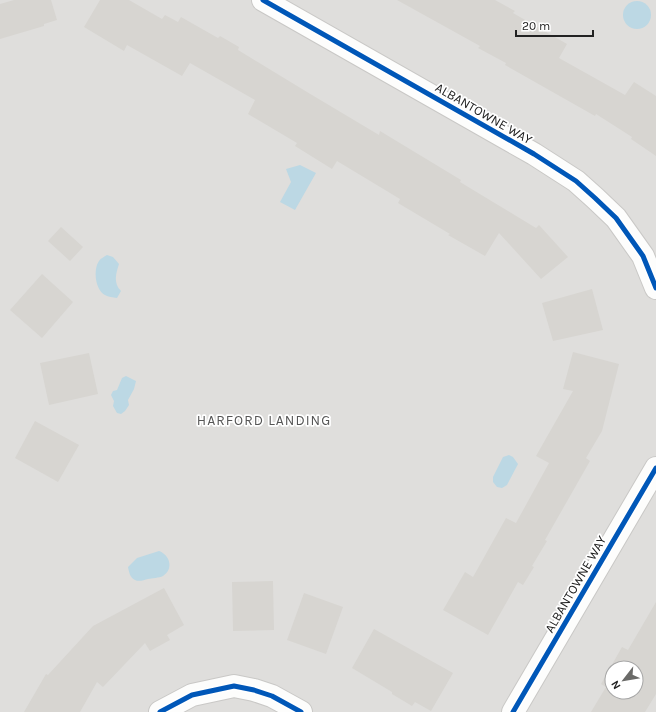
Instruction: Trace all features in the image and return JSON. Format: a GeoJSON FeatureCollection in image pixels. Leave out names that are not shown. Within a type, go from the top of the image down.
{"type":"FeatureCollection","features":[{"type":"Feature","properties":{"kind":"street","name":"ALBANTOWNE WAY"},"geometry":{"type":"LineString","coordinates":[[263,0],[527,150],[576,181],[616,218],[643,256],[656,288]]}},
{"type":"Feature","properties":{"kind":"street","name":"ALBANTOWNE WAY"},"geometry":{"type":"LineString","coordinates":[[513,712],[656,468]]}},
{"type":"Feature","properties":{"kind":"street"},"geometry":{"type":"LineString","coordinates":[[160,712],[192,696],[234,686],[254,690],[272,696],[301,712]]}},
{"type":"Feature","properties":{"kind":"shaded area","name":"HARFORD LANDING"},"geometry":{"type":"Polygon","coordinates":[[[0,0],[656,0],[656,712],[0,712],[0,0]]]}},
{"type":"Feature","properties":{"kind":"water"},"geometry":{"type":"Polygon","coordinates":[[[637,1],[647,5],[651,15],[647,25],[637,29],[627,25],[623,15],[627,5],[637,1]]]}},
{"type":"Feature","properties":{"kind":"water"},"geometry":{"type":"Polygon","coordinates":[[[300,165],[316,173],[295,210],[280,202],[291,182],[286,169],[300,165]]]}},
{"type":"Feature","properties":{"kind":"water"},"geometry":{"type":"Polygon","coordinates":[[[107,255],[113,257],[119,264],[116,274],[116,281],[118,288],[121,291],[117,298],[105,295],[99,289],[97,284],[97,265],[101,259],[107,255]]]}},
{"type":"Feature","properties":{"kind":"water"},"geometry":{"type":"Polygon","coordinates":[[[126,376],[136,381],[134,389],[128,400],[129,405],[121,414],[117,413],[113,406],[114,401],[111,395],[113,391],[117,390],[122,378],[126,376]]]}},
{"type":"Feature","properties":{"kind":"water"},"geometry":{"type":"Polygon","coordinates":[[[509,455],[513,457],[518,464],[507,485],[502,488],[497,487],[493,482],[493,477],[503,457],[509,455]]]}},
{"type":"Feature","properties":{"kind":"water"},"geometry":{"type":"Polygon","coordinates":[[[159,551],[168,559],[169,570],[161,577],[142,581],[133,579],[130,575],[128,567],[137,558],[159,551]]]}},
{"type":"Feature","properties":{"kind":"building"},"geometry":{"type":"Polygon","coordinates":[[[14,0],[51,0],[57,20],[44,24],[44,26],[0,39],[0,4],[14,0]]]}},
{"type":"Feature","properties":{"kind":"building"},"geometry":{"type":"Polygon","coordinates":[[[100,0],[129,0],[162,19],[165,15],[178,22],[181,17],[218,38],[220,36],[239,47],[238,50],[379,135],[380,131],[536,228],[539,225],[568,257],[541,279],[499,233],[485,256],[448,235],[450,234],[398,203],[400,199],[337,161],[332,169],[295,146],[297,143],[248,114],[255,100],[190,63],[182,76],[127,45],[124,51],[84,27],[100,0]]]}},
{"type":"Feature","properties":{"kind":"building"},"geometry":{"type":"Polygon","coordinates":[[[397,0],[495,0],[515,11],[513,13],[567,44],[559,58],[625,95],[634,82],[656,96],[656,156],[631,139],[632,137],[596,114],[595,116],[505,65],[506,63],[478,48],[480,46],[397,0]]]}},
{"type":"Feature","properties":{"kind":"building"},"geometry":{"type":"Polygon","coordinates":[[[61,227],[83,247],[70,261],[48,241],[61,227]]]}},
{"type":"Feature","properties":{"kind":"building"},"geometry":{"type":"Polygon","coordinates":[[[42,274],[73,302],[42,338],[10,310],[42,274]]]}},
{"type":"Feature","properties":{"kind":"building"},"geometry":{"type":"Polygon","coordinates":[[[592,289],[603,330],[553,341],[542,303],[592,289]]]}},
{"type":"Feature","properties":{"kind":"building"},"geometry":{"type":"Polygon","coordinates":[[[573,352],[619,364],[602,431],[586,458],[590,461],[545,540],[547,541],[532,566],[534,567],[523,585],[518,582],[488,635],[443,610],[465,572],[473,577],[506,518],[516,523],[549,463],[536,456],[573,391],[563,389],[573,352]]]}},
{"type":"Feature","properties":{"kind":"building"},"geometry":{"type":"Polygon","coordinates":[[[89,353],[98,394],[49,405],[40,363],[89,353]]]}},
{"type":"Feature","properties":{"kind":"building"},"geometry":{"type":"Polygon","coordinates":[[[35,421],[79,445],[58,482],[15,458],[35,421]]]}},
{"type":"Feature","properties":{"kind":"building"},"geometry":{"type":"Polygon","coordinates":[[[273,581],[274,630],[233,631],[232,582],[273,581]]]}},
{"type":"Feature","properties":{"kind":"building"},"geometry":{"type":"Polygon","coordinates":[[[164,588],[184,625],[167,635],[170,640],[150,651],[145,643],[103,687],[97,682],[80,712],[24,712],[46,674],[48,675],[93,626],[164,588]]]}},
{"type":"Feature","properties":{"kind":"building"},"geometry":{"type":"Polygon","coordinates":[[[304,593],[343,607],[326,654],[287,640],[304,593]]]}},
{"type":"Feature","properties":{"kind":"building"},"geometry":{"type":"Polygon","coordinates":[[[656,602],[656,694],[645,712],[591,712],[604,690],[604,700],[644,700],[644,660],[615,660],[622,647],[628,650],[656,602]]]}},
{"type":"Feature","properties":{"kind":"building"},"geometry":{"type":"Polygon","coordinates":[[[374,629],[453,673],[431,711],[415,702],[412,706],[352,668],[374,629]]]}},
{"type":"Feature","properties":{"kind":"building"},"geometry":{"type":"Polygon","coordinates":[[[604,679],[604,686],[601,684],[604,679]]]}},
{"type":"Feature","properties":{"kind":"cycle path"},"geometry":{"type":"LineString","coordinates":[[263,0],[534,154],[576,181],[616,218],[643,256],[656,288]]}},
{"type":"Feature","properties":{"kind":"cycle path"},"geometry":{"type":"LineString","coordinates":[[513,712],[656,468]]}},
{"type":"Feature","properties":{"kind":"cycle path"},"geometry":{"type":"LineString","coordinates":[[160,712],[192,695],[234,686],[254,690],[272,696],[301,712]]}},
{"type":"Feature","properties":{"kind":"district","name":"HARFORD LANDING"},"geometry":{"type":"Point","coordinates":[264,420]}}]}
